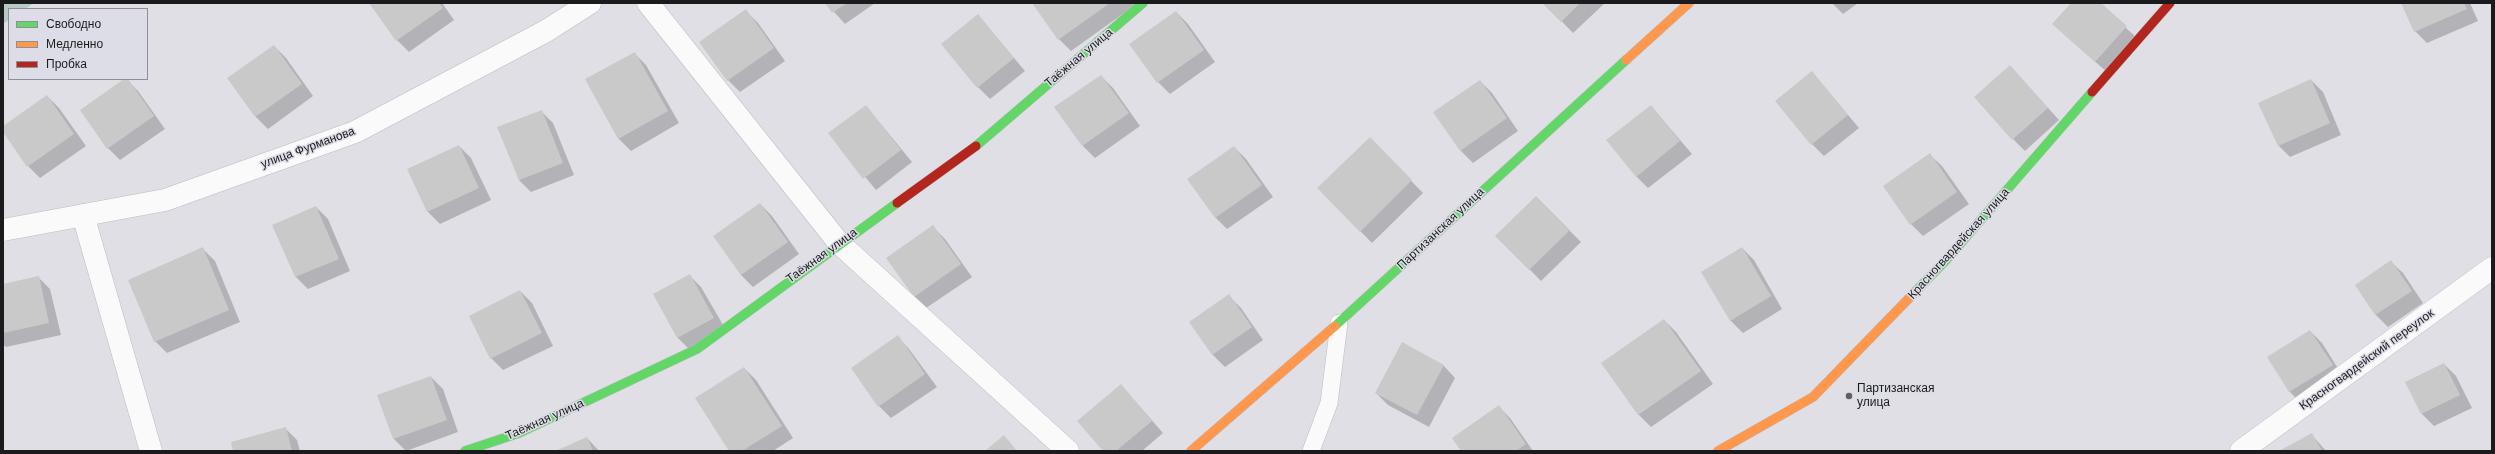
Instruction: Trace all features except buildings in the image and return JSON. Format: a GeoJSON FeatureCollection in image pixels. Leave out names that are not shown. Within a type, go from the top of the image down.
{"type":"FeatureCollection","features":[{"type":"Feature","properties":{"kind":"street","name":"улица Фурманова"},"geometry":{"type":"LineString","coordinates":[[3,230],[165,200],[355,132],[546,31],[590,3]]}},
{"type":"Feature","properties":{"kind":"street"},"geometry":{"type":"LineString","coordinates":[[648,3],[839,243],[1068,451]]}},
{"type":"Feature","properties":{"kind":"street","name":"Таёжная улица"},"geometry":{"type":"LineString","coordinates":[[465,451],[519,434],[697,349],[839,243],[965,155],[1144,3]]}},
{"type":"Feature","properties":{"kind":"street","name":"Партизанская улица"},"geometry":{"type":"LineString","coordinates":[[1191,451],[1339,323],[1688,3]]}},
{"type":"Feature","properties":{"kind":"street","name":"Красногвардейская улица"},"geometry":{"type":"LineString","coordinates":[[1718,451],[1813,397],[1946,260],[2170,3]]}},
{"type":"Feature","properties":{"kind":"street"},"geometry":{"type":"LineString","coordinates":[[83,216],[151,451]]}},
{"type":"Feature","properties":{"kind":"street","name":"Красногвардейский переулок"},"geometry":{"type":"LineString","coordinates":[[2240,451],[2492,268]]}},
{"type":"Feature","properties":{"kind":"lane"},"geometry":{"type":"LineString","coordinates":[[1311,451],[1329,403],[1339,323]]}},
{"type":"Feature","properties":{"kind":"shaded area"},"geometry":{"type":"Polygon","coordinates":[[[3,3],[34,3],[26,8],[8,8],[8,21],[3,24],[3,3]]]}},
{"type":"Feature","properties":{"kind":"traffic: fast"},"geometry":{"type":"LineString","coordinates":[[976,146],[1143,3]]}},
{"type":"Feature","properties":{"kind":"traffic: fast"},"geometry":{"type":"LineString","coordinates":[[1335,326],[1626,60]]}},
{"type":"Feature","properties":{"kind":"traffic: fast"},"geometry":{"type":"LineString","coordinates":[[1916,291],[1946,260],[2092,92]]}},
{"type":"Feature","properties":{"kind":"traffic: fast"},"geometry":{"type":"LineString","coordinates":[[465,451],[519,433],[697,349],[897,203]]}},
{"type":"Feature","properties":{"kind":"traffic: slow"},"geometry":{"type":"LineString","coordinates":[[1626,60],[1689,3]]}},
{"type":"Feature","properties":{"kind":"traffic: slow"},"geometry":{"type":"LineString","coordinates":[[1718,451],[1813,397],[1916,291]]}},
{"type":"Feature","properties":{"kind":"traffic: slow"},"geometry":{"type":"LineString","coordinates":[[1191,451],[1335,326]]}},
{"type":"Feature","properties":{"kind":"traffic: jam"},"geometry":{"type":"LineString","coordinates":[[2092,92],[2170,3]]}},
{"type":"Feature","properties":{"kind":"traffic: jam"},"geometry":{"type":"LineString","coordinates":[[897,203],[976,146]]}},
{"type":"Feature","properties":{"kind":"place","name":"Партизанская улица"},"geometry":{"type":"Point","coordinates":[1849,396]}}]}
